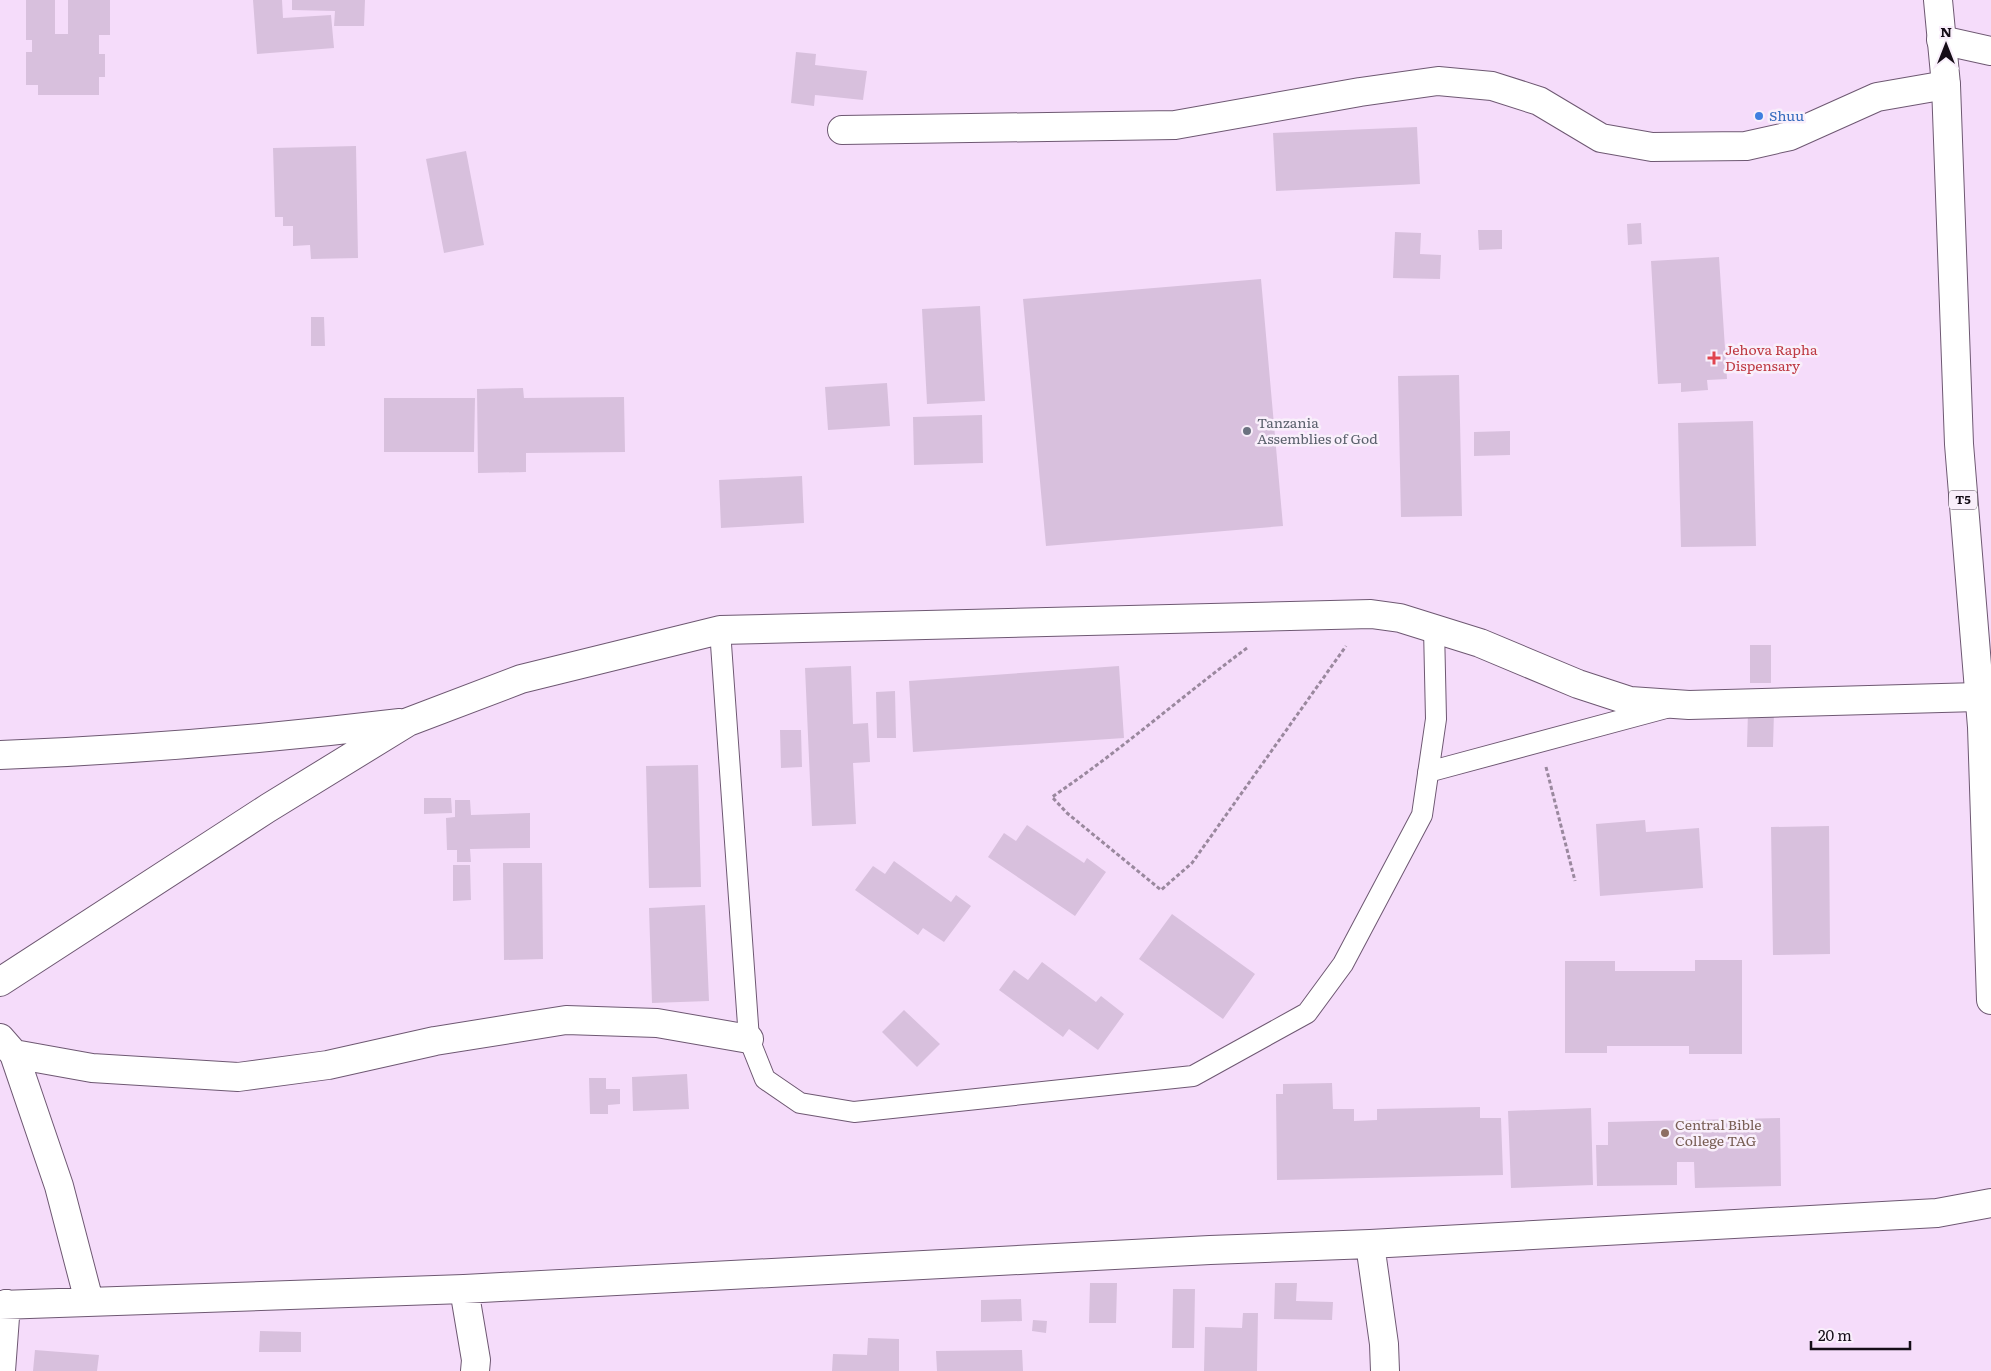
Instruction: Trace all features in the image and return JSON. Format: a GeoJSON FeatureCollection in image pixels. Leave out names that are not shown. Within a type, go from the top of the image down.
{"type":"FeatureCollection","features":[{"type":"Feature","properties":{"kind":"main road","name":"T5"},"geometry":{"type":"LineString","coordinates":[[1938,0],[1946,85],[1959,444],[1978,697],[1986,727],[1991,1000]]}},
{"type":"Feature","properties":{"kind":"main road"},"geometry":{"type":"LineString","coordinates":[[1941,40],[1991,51]]}},
{"type":"Feature","properties":{"kind":"main road"},"geometry":{"type":"LineString","coordinates":[[842,130],[1175,125],[1360,92],[1438,81],[1492,86],[1539,101],[1601,138],[1652,147],[1746,146],[1790,136],[1877,97],[1946,85]]}},
{"type":"Feature","properties":{"kind":"main road"},"geometry":{"type":"LineString","coordinates":[[0,982],[268,808],[408,722],[521,679],[720,630],[1370,614],[1400,618],[1480,643],[1609,696],[1638,702],[1682,704],[1978,697]]}},
{"type":"Feature","properties":{"kind":"main road"},"geometry":{"type":"LineString","coordinates":[[0,755],[129,750],[297,736],[408,722]]}},
{"type":"Feature","properties":{"kind":"main road"},"geometry":{"type":"LineString","coordinates":[[7,1046],[92,1068],[238,1077],[328,1065],[435,1041],[566,1020],[657,1023],[749,1039]]}},
{"type":"Feature","properties":{"kind":"main road"},"geometry":{"type":"LineString","coordinates":[[7,1046],[59,1186],[89,1302]]}},
{"type":"Feature","properties":{"kind":"main road"},"geometry":{"type":"LineString","coordinates":[[2,1371],[3,1304],[464,1289],[1210,1250],[1370,1244],[1937,1213],[1991,1203]]}},
{"type":"Feature","properties":{"kind":"main road"},"geometry":{"type":"LineString","coordinates":[[1370,1244],[1384,1344],[1385,1371]]}},
{"type":"Feature","properties":{"kind":"main road"},"geometry":{"type":"LineString","coordinates":[[464,1289],[476,1360],[475,1371]]}},
{"type":"Feature","properties":{"kind":"lane"},"geometry":{"type":"LineString","coordinates":[[720,630],[749,1039],[765,1079],[800,1103],[854,1112],[1192,1076],[1307,1013],[1343,964],[1422,815],[1436,719],[1434,628]]}},
{"type":"Feature","properties":{"kind":"lane"},"geometry":{"type":"LineString","coordinates":[[1428,772],[1682,704]]}},
{"type":"Feature","properties":{"kind":"path"},"geometry":{"type":"LineString","coordinates":[[1248,647],[1102,764],[1052,797],[1068,813],[1161,890],[1192,863],[1313,690],[1370,614]]}},
{"type":"Feature","properties":{"kind":"path"},"geometry":{"type":"LineString","coordinates":[[1539,742],[1575,881]]}},
{"type":"Feature","properties":{"kind":"building"},"geometry":{"type":"Polygon","coordinates":[[[26,0],[55,0],[55,34],[68,34],[68,0],[110,0],[110,35],[99,35],[99,54],[105,54],[105,77],[99,77],[99,95],[38,95],[38,85],[26,85],[26,52],[32,52],[32,40],[26,40],[26,0]]]}},
{"type":"Feature","properties":{"kind":"building"},"geometry":{"type":"Polygon","coordinates":[[[253,0],[282,0],[283,18],[331,15],[334,48],[257,54],[253,0]]]}},
{"type":"Feature","properties":{"kind":"building"},"geometry":{"type":"Polygon","coordinates":[[[292,0],[365,0],[364,26],[334,26],[335,11],[292,10],[292,0]]]}},
{"type":"Feature","properties":{"kind":"building"},"geometry":{"type":"Polygon","coordinates":[[[796,52],[816,54],[815,65],[867,71],[863,100],[815,95],[814,106],[791,103],[796,52]]]}},
{"type":"Feature","properties":{"kind":"building"},"geometry":{"type":"Polygon","coordinates":[[[1417,127],[1420,184],[1276,191],[1273,133],[1417,127]]]}},
{"type":"Feature","properties":{"kind":"building"},"geometry":{"type":"Polygon","coordinates":[[[356,146],[358,258],[311,259],[310,245],[293,246],[293,226],[283,226],[283,217],[275,217],[273,148],[356,146]]]}},
{"type":"Feature","properties":{"kind":"building"},"geometry":{"type":"Polygon","coordinates":[[[466,151],[484,245],[444,253],[426,159],[466,151]]]}},
{"type":"Feature","properties":{"kind":"building"},"geometry":{"type":"Polygon","coordinates":[[[1641,223],[1642,244],[1628,245],[1627,224],[1641,223]]]}},
{"type":"Feature","properties":{"kind":"building"},"geometry":{"type":"Polygon","coordinates":[[[1478,230],[1502,230],[1502,249],[1479,250],[1478,230]]]}},
{"type":"Feature","properties":{"kind":"building"},"geometry":{"type":"Polygon","coordinates":[[[1395,232],[1421,233],[1420,254],[1441,255],[1440,279],[1393,278],[1395,232]]]}},
{"type":"Feature","properties":{"kind":"building"},"geometry":{"type":"Polygon","coordinates":[[[1719,257],[1727,379],[1707,380],[1708,390],[1681,392],[1681,383],[1658,384],[1651,261],[1719,257]]]}},
{"type":"Feature","properties":{"kind":"building"},"geometry":{"type":"Polygon","coordinates":[[[1261,279],[1283,526],[1046,546],[1023,299],[1261,279]]]}},
{"type":"Feature","properties":{"kind":"building"},"geometry":{"type":"Polygon","coordinates":[[[980,306],[985,401],[927,404],[922,309],[980,306]]]}},
{"type":"Feature","properties":{"kind":"building"},"geometry":{"type":"Polygon","coordinates":[[[311,317],[324,317],[325,346],[311,346],[311,317]]]}},
{"type":"Feature","properties":{"kind":"building"},"geometry":{"type":"Polygon","coordinates":[[[1459,375],[1462,516],[1401,517],[1398,376],[1459,375]]]}},
{"type":"Feature","properties":{"kind":"building"},"geometry":{"type":"Polygon","coordinates":[[[887,383],[890,426],[828,430],[825,387],[887,383]]]}},
{"type":"Feature","properties":{"kind":"building"},"geometry":{"type":"Polygon","coordinates":[[[523,388],[524,398],[624,397],[625,452],[526,453],[526,472],[478,473],[477,389],[523,388]]]}},
{"type":"Feature","properties":{"kind":"building"},"geometry":{"type":"Polygon","coordinates":[[[384,398],[475,398],[474,452],[384,452],[384,398]]]}},
{"type":"Feature","properties":{"kind":"building"},"geometry":{"type":"Polygon","coordinates":[[[982,415],[983,463],[914,465],[913,417],[982,415]]]}},
{"type":"Feature","properties":{"kind":"building"},"geometry":{"type":"Polygon","coordinates":[[[1753,421],[1756,546],[1681,547],[1678,423],[1753,421]]]}},
{"type":"Feature","properties":{"kind":"building"},"geometry":{"type":"Polygon","coordinates":[[[1510,431],[1510,455],[1474,456],[1474,432],[1510,431]]]}},
{"type":"Feature","properties":{"kind":"building"},"geometry":{"type":"Polygon","coordinates":[[[802,476],[804,523],[721,528],[719,480],[802,476]]]}},
{"type":"Feature","properties":{"kind":"building"},"geometry":{"type":"Polygon","coordinates":[[[1750,645],[1771,645],[1771,683],[1750,683],[1750,645]]]}},
{"type":"Feature","properties":{"kind":"building"},"geometry":{"type":"Polygon","coordinates":[[[851,666],[853,724],[868,723],[870,762],[853,763],[856,824],[812,826],[805,668],[851,666]]]}},
{"type":"Feature","properties":{"kind":"building"},"geometry":{"type":"Polygon","coordinates":[[[1119,666],[1124,738],[913,752],[909,681],[1119,666]]]}},
{"type":"Feature","properties":{"kind":"building"},"geometry":{"type":"Polygon","coordinates":[[[895,691],[896,738],[877,738],[876,692],[895,691]]]}},
{"type":"Feature","properties":{"kind":"building"},"geometry":{"type":"Polygon","coordinates":[[[1748,711],[1774,712],[1773,747],[1747,747],[1748,711]]]}},
{"type":"Feature","properties":{"kind":"building"},"geometry":{"type":"Polygon","coordinates":[[[780,730],[801,730],[802,767],[781,768],[780,730]]]}},
{"type":"Feature","properties":{"kind":"building"},"geometry":{"type":"Polygon","coordinates":[[[698,765],[701,887],[649,888],[646,766],[698,765]]]}},
{"type":"Feature","properties":{"kind":"building"},"geometry":{"type":"Polygon","coordinates":[[[424,798],[451,798],[452,813],[424,814],[424,798]]]}},
{"type":"Feature","properties":{"kind":"building"},"geometry":{"type":"Polygon","coordinates":[[[455,800],[470,800],[471,815],[530,813],[530,848],[470,849],[471,862],[457,862],[457,850],[447,850],[446,818],[455,817],[455,800]]]}},
{"type":"Feature","properties":{"kind":"building"},"geometry":{"type":"Polygon","coordinates":[[[1645,820],[1646,832],[1699,828],[1703,888],[1600,896],[1596,824],[1645,820]]]}},
{"type":"Feature","properties":{"kind":"building"},"geometry":{"type":"Polygon","coordinates":[[[1027,825],[1084,863],[1087,858],[1106,872],[1075,916],[988,857],[1004,833],[1016,841],[1027,825]]]}},
{"type":"Feature","properties":{"kind":"building"},"geometry":{"type":"Polygon","coordinates":[[[1829,826],[1830,954],[1773,955],[1771,827],[1829,826]]]}},
{"type":"Feature","properties":{"kind":"building"},"geometry":{"type":"Polygon","coordinates":[[[894,861],[951,902],[956,895],[971,906],[944,942],[923,928],[918,935],[855,890],[873,866],[885,874],[894,861]]]}},
{"type":"Feature","properties":{"kind":"building"},"geometry":{"type":"Polygon","coordinates":[[[503,863],[542,863],[543,959],[504,960],[503,863]]]}},
{"type":"Feature","properties":{"kind":"building"},"geometry":{"type":"Polygon","coordinates":[[[453,865],[470,865],[471,900],[453,901],[453,865]]]}},
{"type":"Feature","properties":{"kind":"building"},"geometry":{"type":"Polygon","coordinates":[[[705,905],[709,1001],[652,1003],[649,908],[705,905]]]}},
{"type":"Feature","properties":{"kind":"building"},"geometry":{"type":"Polygon","coordinates":[[[1172,914],[1255,974],[1223,1019],[1139,959],[1172,914]]]}},
{"type":"Feature","properties":{"kind":"building"},"geometry":{"type":"Polygon","coordinates":[[[1695,960],[1742,960],[1742,1054],[1689,1054],[1689,1046],[1607,1046],[1607,1053],[1565,1053],[1565,961],[1615,961],[1615,971],[1695,971],[1695,960]]]}},
{"type":"Feature","properties":{"kind":"building"},"geometry":{"type":"Polygon","coordinates":[[[1042,962],[1096,1002],[1101,996],[1124,1014],[1098,1050],[1069,1029],[1063,1037],[999,990],[1014,970],[1028,980],[1042,962]]]}},
{"type":"Feature","properties":{"kind":"building"},"geometry":{"type":"Polygon","coordinates":[[[904,1010],[940,1044],[917,1067],[882,1032],[904,1010]]]}},
{"type":"Feature","properties":{"kind":"building"},"geometry":{"type":"Polygon","coordinates":[[[687,1074],[689,1109],[633,1111],[632,1077],[687,1074]]]}},
{"type":"Feature","properties":{"kind":"building"},"geometry":{"type":"Polygon","coordinates":[[[589,1078],[606,1078],[606,1089],[620,1089],[620,1104],[608,1105],[608,1114],[590,1114],[589,1078]]]}},
{"type":"Feature","properties":{"kind":"building"},"geometry":{"type":"Polygon","coordinates":[[[1332,1083],[1333,1109],[1354,1109],[1354,1121],[1377,1120],[1377,1109],[1480,1107],[1480,1118],[1501,1118],[1503,1175],[1277,1180],[1276,1094],[1283,1094],[1283,1084],[1332,1083]]]}},
{"type":"Feature","properties":{"kind":"building"},"geometry":{"type":"Polygon","coordinates":[[[1591,1108],[1593,1185],[1511,1188],[1508,1111],[1591,1108]]]}},
{"type":"Feature","properties":{"kind":"building"},"geometry":{"type":"Polygon","coordinates":[[[1780,1118],[1781,1186],[1695,1188],[1694,1162],[1677,1162],[1677,1185],[1597,1186],[1596,1145],[1608,1145],[1608,1122],[1780,1118]]]}},
{"type":"Feature","properties":{"kind":"building"},"geometry":{"type":"Polygon","coordinates":[[[1090,1283],[1117,1283],[1116,1323],[1089,1323],[1090,1283]]]}},
{"type":"Feature","properties":{"kind":"building"},"geometry":{"type":"Polygon","coordinates":[[[1275,1283],[1297,1283],[1296,1301],[1333,1302],[1332,1320],[1274,1319],[1275,1283]]]}},
{"type":"Feature","properties":{"kind":"building"},"geometry":{"type":"Polygon","coordinates":[[[1173,1289],[1195,1289],[1194,1348],[1172,1348],[1173,1289]]]}},
{"type":"Feature","properties":{"kind":"building"},"geometry":{"type":"Polygon","coordinates":[[[1021,1299],[1022,1321],[981,1322],[981,1300],[1021,1299]]]}},
{"type":"Feature","properties":{"kind":"building"},"geometry":{"type":"Polygon","coordinates":[[[1243,1313],[1258,1313],[1257,1371],[1204,1371],[1205,1327],[1242,1328],[1243,1313]]]}},
{"type":"Feature","properties":{"kind":"building"},"geometry":{"type":"Polygon","coordinates":[[[1033,1320],[1047,1321],[1046,1333],[1032,1331],[1033,1320]]]}},
{"type":"Feature","properties":{"kind":"building"},"geometry":{"type":"Polygon","coordinates":[[[260,1331],[301,1332],[301,1352],[259,1352],[260,1331]]]}},
{"type":"Feature","properties":{"kind":"building"},"geometry":{"type":"Polygon","coordinates":[[[868,1338],[899,1339],[899,1371],[832,1371],[833,1354],[867,1355],[868,1338]]]}},
{"type":"Feature","properties":{"kind":"building"},"geometry":{"type":"Polygon","coordinates":[[[35,1350],[99,1355],[97,1371],[33,1371],[35,1350]]]}},
{"type":"Feature","properties":{"kind":"building"},"geometry":{"type":"Polygon","coordinates":[[[1022,1350],[1023,1371],[937,1371],[936,1351],[1022,1350]]]}},
{"type":"Feature","properties":{"kind":"place","name":"Shuu"},"geometry":{"type":"Point","coordinates":[1759,116]}},
{"type":"Feature","properties":{"kind":"place","name":"Jehova Rapha Dispensary"},"geometry":{"type":"Point","coordinates":[1714,358]}},
{"type":"Feature","properties":{"kind":"place","name":"Tanzania Assemblies of God"},"geometry":{"type":"Point","coordinates":[1247,431]}},
{"type":"Feature","properties":{"kind":"place","name":"Central Bible College TAG"},"geometry":{"type":"Point","coordinates":[1665,1133]}}]}
